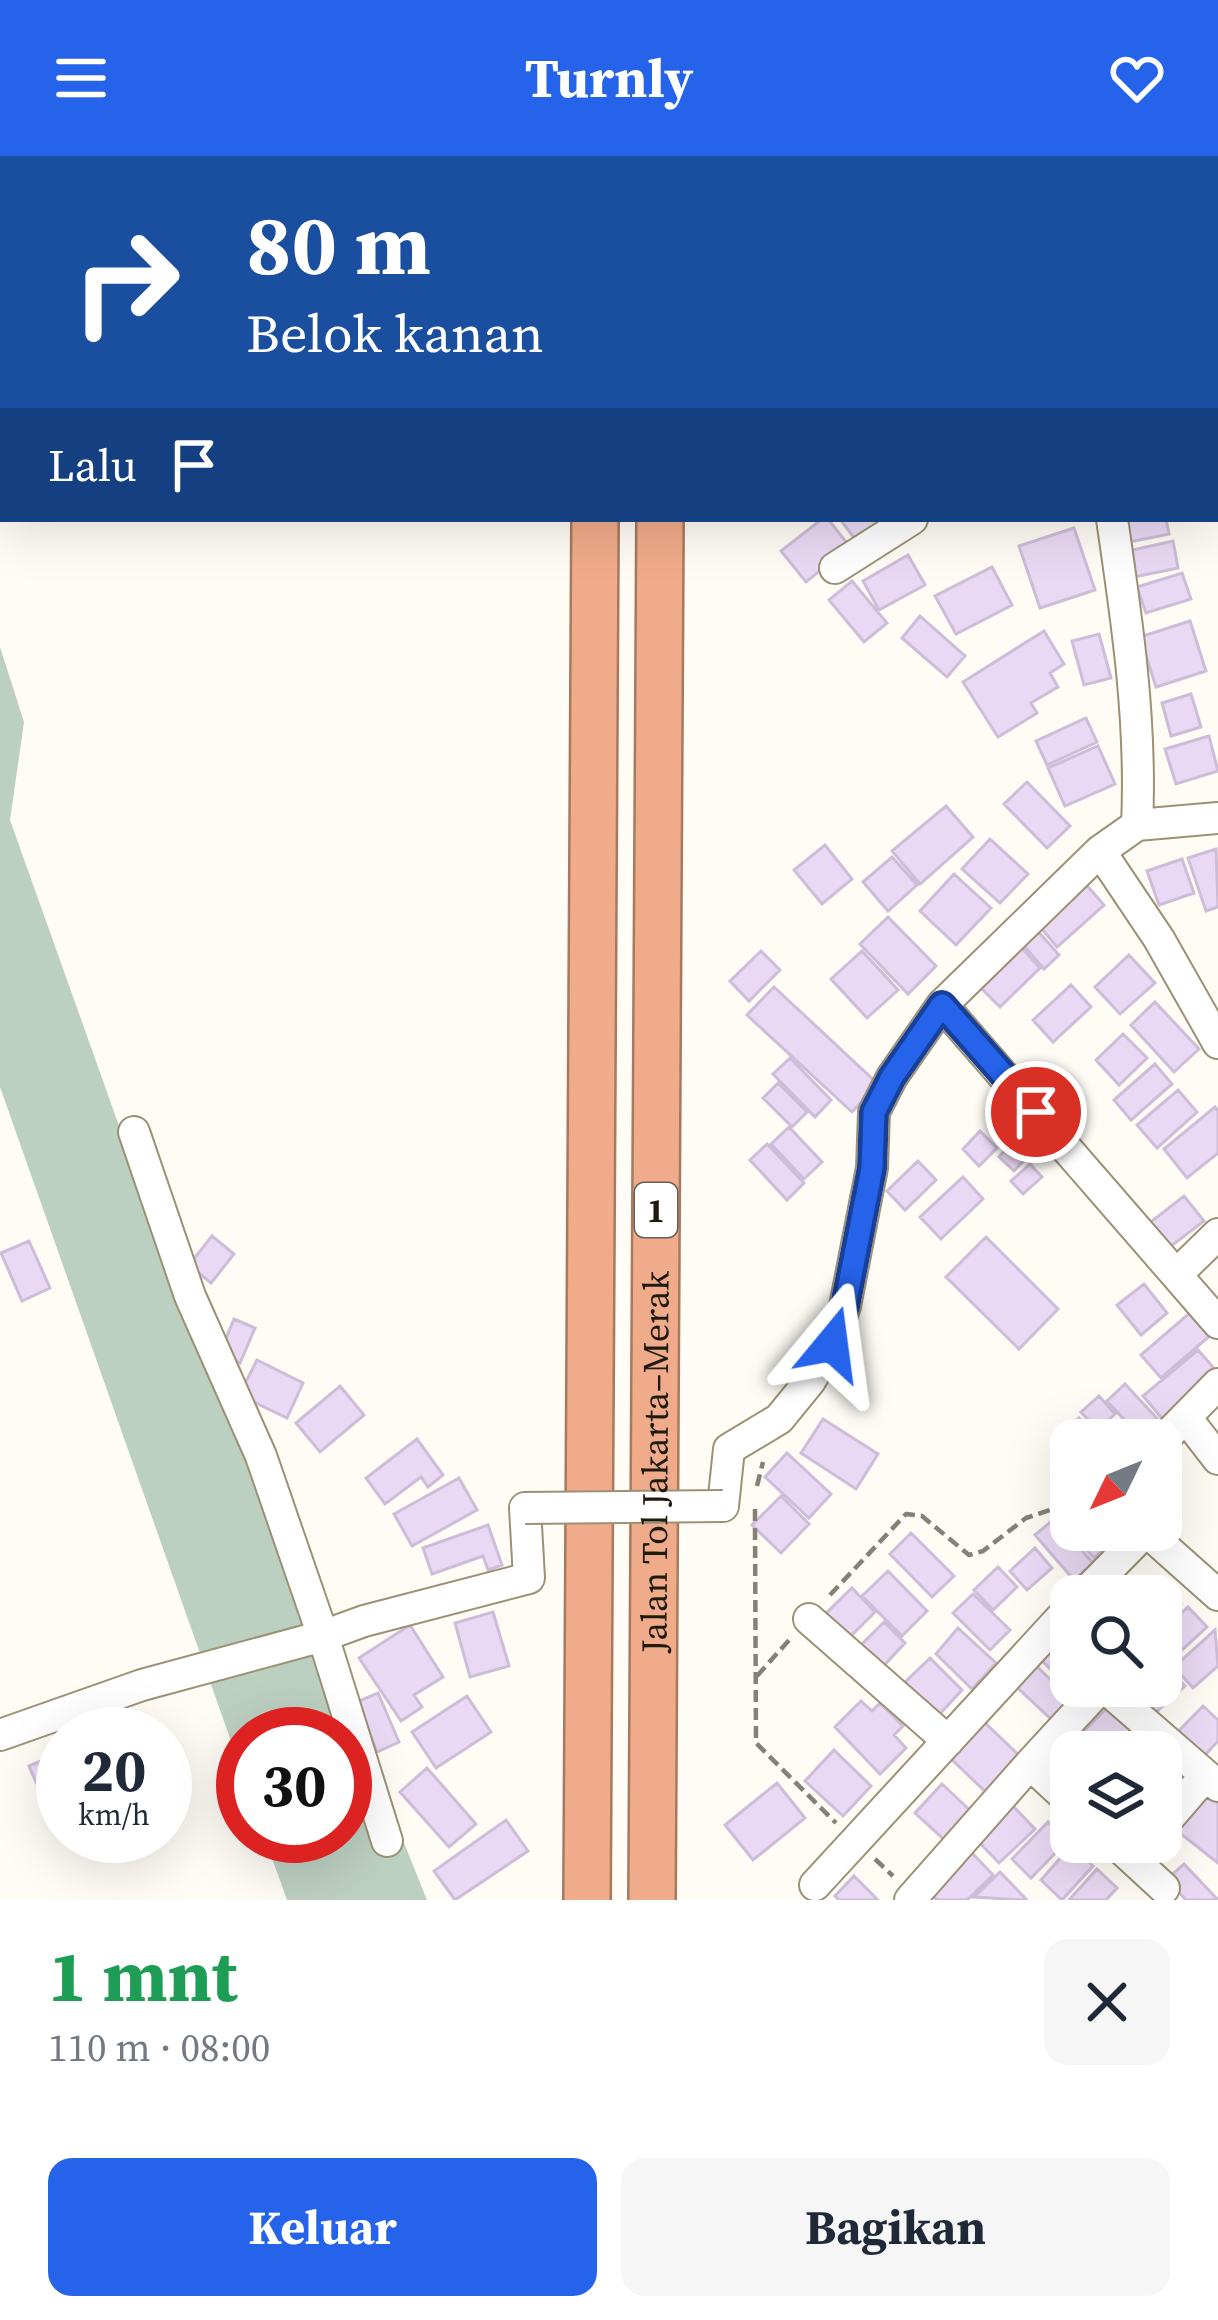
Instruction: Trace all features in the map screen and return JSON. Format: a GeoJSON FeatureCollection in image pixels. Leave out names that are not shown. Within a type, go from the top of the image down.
{"type":"FeatureCollection","features":[{"type":"Feature","properties":{"kind":"highway","name":"Jalan Tol Jakarta–Merak"},"geometry":{"type":"LineString","coordinates":[[587,1900],[595,522]]}},
{"type":"Feature","properties":{"kind":"highway","name":"Jalan Tol Jakarta–Merak"},"geometry":{"type":"LineString","coordinates":[[652,1900],[660,522]]}},
{"type":"Feature","properties":{"kind":"street"},"geometry":{"type":"LineString","coordinates":[[835,568],[907,522]]}},
{"type":"Feature","properties":{"kind":"street"},"geometry":{"type":"LineString","coordinates":[[1112,522],[1134,694],[1140,768],[1137,825]]}},
{"type":"Feature","properties":{"kind":"street"},"geometry":{"type":"LineString","coordinates":[[0,1735],[142,1684],[529,1578],[524,1508],[723,1506],[729,1449],[773,1423],[810,1381],[832,1344],[845,1306],[872,1168],[874,1112],[942,1005],[1100,851],[1137,825],[1218,818]]}},
{"type":"Feature","properties":{"kind":"street"},"geometry":{"type":"LineString","coordinates":[[1100,851],[1159,939],[1218,1043]]}},
{"type":"Feature","properties":{"kind":"street"},"geometry":{"type":"LineString","coordinates":[[942,1005],[1218,1323]]}},
{"type":"Feature","properties":{"kind":"street"},"geometry":{"type":"LineString","coordinates":[[134,1132],[190,1296],[261,1456],[387,1841]]}},
{"type":"Feature","properties":{"kind":"street"},"geometry":{"type":"LineString","coordinates":[[1177,1274],[1218,1234]]}},
{"type":"Feature","properties":{"kind":"street"},"geometry":{"type":"LineString","coordinates":[[1182,1424],[1218,1384]]}},
{"type":"Feature","properties":{"kind":"street"},"geometry":{"type":"LineString","coordinates":[[1186,1420],[1218,1459]]}},
{"type":"Feature","properties":{"kind":"street"},"geometry":{"type":"LineString","coordinates":[[1102,1575],[1126,1551]]}},
{"type":"Feature","properties":{"kind":"street"},"geometry":{"type":"LineString","coordinates":[[1168,1551],[1218,1595]]}},
{"type":"Feature","properties":{"kind":"street"},"geometry":{"type":"LineString","coordinates":[[808,1619],[948,1741]]}},
{"type":"Feature","properties":{"kind":"street"},"geometry":{"type":"LineString","coordinates":[[815,1885],[1050,1630]]}},
{"type":"Feature","properties":{"kind":"street"},"geometry":{"type":"LineString","coordinates":[[912,1898],[1083,1707]]}},
{"type":"Feature","properties":{"kind":"street"},"geometry":{"type":"LineString","coordinates":[[1127,1707],[1212,1781],[1182,1808]]}},
{"type":"Feature","properties":{"kind":"street"},"geometry":{"type":"LineString","coordinates":[[1030,1764],[1050,1783]]}},
{"type":"Feature","properties":{"kind":"street"},"geometry":{"type":"LineString","coordinates":[[1144,1863],[1164,1888]]}},
{"type":"Feature","properties":{"kind":"path"},"geometry":{"type":"LineString","coordinates":[[773,1423],[755,1494],[758,1748],[912,1898]]}},
{"type":"Feature","properties":{"kind":"path"},"geometry":{"type":"LineString","coordinates":[[756,1677],[906,1514],[922,1516],[969,1555],[982,1551],[1027,1518],[1050,1510]]}},
{"type":"Feature","properties":{"kind":"green space"},"geometry":{"type":"Polygon","coordinates":[[[0,647],[24,722],[10,820],[143,1193],[349,1707],[219,1707],[0,1087],[0,647]]]}},
{"type":"Feature","properties":{"kind":"green space"},"geometry":{"type":"Polygon","coordinates":[[[372,1763],[427,1900],[287,1900],[274,1863],[372,1863],[372,1763]]]}},
{"type":"Feature","properties":{"kind":"building"},"geometry":{"type":"Polygon","coordinates":[[[818,522],[830,522],[850,547],[806,582],[781,551],[818,522]]]}},
{"type":"Feature","properties":{"kind":"building"},"geometry":{"type":"Polygon","coordinates":[[[842,522],[883,522],[857,542],[842,522]]]}},
{"type":"Feature","properties":{"kind":"building"},"geometry":{"type":"Polygon","coordinates":[[[1119,522],[1167,522],[1169,534],[1124,543],[1119,522]]]}},
{"type":"Feature","properties":{"kind":"building"},"geometry":{"type":"Polygon","coordinates":[[[1074,528],[1095,590],[1040,608],[1019,546],[1074,528]]]}},
{"type":"Feature","properties":{"kind":"building"},"geometry":{"type":"Polygon","coordinates":[[[1173,541],[1178,568],[1129,578],[1124,552],[1173,541]]]}},
{"type":"Feature","properties":{"kind":"building"},"geometry":{"type":"Polygon","coordinates":[[[908,555],[925,585],[879,610],[863,581],[908,555]]]}},
{"type":"Feature","properties":{"kind":"building"},"geometry":{"type":"Polygon","coordinates":[[[992,567],[1012,605],[956,634],[935,596],[992,567]]]}},
{"type":"Feature","properties":{"kind":"building"},"geometry":{"type":"Polygon","coordinates":[[[1182,573],[1191,599],[1146,613],[1137,587],[1182,573]]]}},
{"type":"Feature","properties":{"kind":"building"},"geometry":{"type":"Polygon","coordinates":[[[852,581],[887,623],[864,642],[829,600],[852,581]]]}},
{"type":"Feature","properties":{"kind":"building"},"geometry":{"type":"Polygon","coordinates":[[[920,616],[965,656],[947,677],[902,638],[920,616]]]}},
{"type":"Feature","properties":{"kind":"building"},"geometry":{"type":"Polygon","coordinates":[[[1190,621],[1206,671],[1156,687],[1140,637],[1190,621]]]}},
{"type":"Feature","properties":{"kind":"building"},"geometry":{"type":"Polygon","coordinates":[[[1044,631],[1064,664],[1050,673],[1058,687],[1031,703],[1037,713],[998,737],[963,682],[1044,631]]]}},
{"type":"Feature","properties":{"kind":"building"},"geometry":{"type":"Polygon","coordinates":[[[1099,634],[1111,678],[1084,685],[1072,641],[1099,634]]]}},
{"type":"Feature","properties":{"kind":"building"},"geometry":{"type":"Polygon","coordinates":[[[1191,694],[1201,727],[1171,736],[1162,703],[1191,694]]]}},
{"type":"Feature","properties":{"kind":"building"},"geometry":{"type":"Polygon","coordinates":[[[1086,718],[1097,742],[1047,765],[1036,741],[1086,718]]]}},
{"type":"Feature","properties":{"kind":"building"},"geometry":{"type":"Polygon","coordinates":[[[1209,736],[1218,771],[1176,784],[1165,749],[1209,736]]]}},
{"type":"Feature","properties":{"kind":"building"},"geometry":{"type":"Polygon","coordinates":[[[1098,746],[1115,784],[1065,806],[1048,768],[1098,746]]]}},
{"type":"Feature","properties":{"kind":"building"},"geometry":{"type":"Polygon","coordinates":[[[1027,782],[1070,826],[1047,848],[1004,804],[1027,782]]]}},
{"type":"Feature","properties":{"kind":"building"},"geometry":{"type":"Polygon","coordinates":[[[946,806],[973,837],[920,884],[892,851],[946,806]]]}},
{"type":"Feature","properties":{"kind":"building"},"geometry":{"type":"Polygon","coordinates":[[[990,839],[1028,874],[1000,903],[962,869],[990,839]]]}},
{"type":"Feature","properties":{"kind":"building"},"geometry":{"type":"Polygon","coordinates":[[[825,845],[852,879],[822,904],[794,870],[825,845]]]}},
{"type":"Feature","properties":{"kind":"building"},"geometry":{"type":"Polygon","coordinates":[[[1216,849],[1218,907],[1206,911],[1188,858],[1216,849]]]}},
{"type":"Feature","properties":{"kind":"building"},"geometry":{"type":"Polygon","coordinates":[[[892,857],[917,885],[888,911],[863,882],[892,857]]]}},
{"type":"Feature","properties":{"kind":"building"},"geometry":{"type":"Polygon","coordinates":[[[1182,859],[1194,893],[1159,905],[1147,871],[1182,859]]]}},
{"type":"Feature","properties":{"kind":"building"},"geometry":{"type":"Polygon","coordinates":[[[954,874],[991,908],[956,945],[920,911],[954,874]]]}},
{"type":"Feature","properties":{"kind":"building"},"geometry":{"type":"Polygon","coordinates":[[[1083,881],[1104,905],[1057,947],[1036,922],[1083,881]]]}},
{"type":"Feature","properties":{"kind":"building"},"geometry":{"type":"Polygon","coordinates":[[[888,917],[936,966],[908,994],[860,944],[888,917]]]}},
{"type":"Feature","properties":{"kind":"building"},"geometry":{"type":"Polygon","coordinates":[[[1034,927],[1059,955],[1044,969],[1019,940],[1034,927]]]}},
{"type":"Feature","properties":{"kind":"building"},"geometry":{"type":"Polygon","coordinates":[[[1018,944],[1040,968],[1000,1007],[977,984],[1018,944]]]}},
{"type":"Feature","properties":{"kind":"building"},"geometry":{"type":"Polygon","coordinates":[[[761,951],[780,970],[749,1001],[730,981],[761,951]]]}},
{"type":"Feature","properties":{"kind":"building"},"geometry":{"type":"Polygon","coordinates":[[[862,951],[898,990],[867,1018],[831,979],[862,951]]]}},
{"type":"Feature","properties":{"kind":"building"},"geometry":{"type":"Polygon","coordinates":[[[1129,955],[1155,983],[1120,1014],[1095,987],[1129,955]]]}},
{"type":"Feature","properties":{"kind":"building"},"geometry":{"type":"Polygon","coordinates":[[[1071,985],[1091,1007],[1053,1042],[1033,1020],[1071,985]]]}},
{"type":"Feature","properties":{"kind":"building"},"geometry":{"type":"Polygon","coordinates":[[[774,987],[878,1084],[852,1112],[747,1015],[774,987]]]}},
{"type":"Feature","properties":{"kind":"building"},"geometry":{"type":"Polygon","coordinates":[[[1155,1002],[1199,1049],[1174,1072],[1131,1025],[1155,1002]]]}},
{"type":"Feature","properties":{"kind":"building"},"geometry":{"type":"Polygon","coordinates":[[[1123,1034],[1147,1058],[1119,1085],[1096,1060],[1123,1034]]]}},
{"type":"Feature","properties":{"kind":"building"},"geometry":{"type":"Polygon","coordinates":[[[790,1058],[831,1100],[815,1117],[773,1074],[790,1058]]]}},
{"type":"Feature","properties":{"kind":"building"},"geometry":{"type":"Polygon","coordinates":[[[1155,1064],[1172,1084],[1131,1120],[1114,1100],[1155,1064]]]}},
{"type":"Feature","properties":{"kind":"building"},"geometry":{"type":"Polygon","coordinates":[[[778,1083],[807,1112],[792,1127],[763,1098],[778,1083]]]}},
{"type":"Feature","properties":{"kind":"building"},"geometry":{"type":"Polygon","coordinates":[[[1178,1090],[1197,1112],[1157,1148],[1137,1125],[1178,1090]]]}},
{"type":"Feature","properties":{"kind":"building"},"geometry":{"type":"Polygon","coordinates":[[[1215,1107],[1218,1153],[1187,1178],[1164,1149],[1215,1107]]]}},
{"type":"Feature","properties":{"kind":"building"},"geometry":{"type":"Polygon","coordinates":[[[789,1127],[822,1162],[804,1179],[771,1144],[789,1127]]]}},
{"type":"Feature","properties":{"kind":"building"},"geometry":{"type":"Polygon","coordinates":[[[980,1131],[997,1148],[979,1166],[963,1149],[980,1131]]]}},
{"type":"Feature","properties":{"kind":"building"},"geometry":{"type":"Polygon","coordinates":[[[1013,1142],[1028,1156],[1014,1171],[999,1157],[1013,1142]]]}},
{"type":"Feature","properties":{"kind":"building"},"geometry":{"type":"Polygon","coordinates":[[[767,1144],[804,1183],[787,1200],[750,1160],[767,1144]]]}},
{"type":"Feature","properties":{"kind":"building"},"geometry":{"type":"Polygon","coordinates":[[[918,1161],[936,1180],[905,1210],[887,1191],[918,1161]]]}},
{"type":"Feature","properties":{"kind":"building"},"geometry":{"type":"Polygon","coordinates":[[[1030,1164],[1042,1177],[1023,1194],[1011,1181],[1030,1164]]]}},
{"type":"Feature","properties":{"kind":"building"},"geometry":{"type":"Polygon","coordinates":[[[963,1177],[983,1199],[941,1239],[920,1217],[963,1177]]]}},
{"type":"Feature","properties":{"kind":"building"},"geometry":{"type":"Polygon","coordinates":[[[1184,1196],[1204,1221],[1162,1253],[1143,1228],[1184,1196]]]}},
{"type":"Feature","properties":{"kind":"building"},"geometry":{"type":"Polygon","coordinates":[[[212,1236],[234,1254],[211,1283],[189,1265],[212,1236]]]}},
{"type":"Feature","properties":{"kind":"building"},"geometry":{"type":"Polygon","coordinates":[[[986,1237],[1058,1309],[1019,1349],[946,1277],[986,1237]]]}},
{"type":"Feature","properties":{"kind":"building"},"geometry":{"type":"Polygon","coordinates":[[[29,1241],[50,1288],[22,1301],[1,1253],[29,1241]]]}},
{"type":"Feature","properties":{"kind":"building"},"geometry":{"type":"Polygon","coordinates":[[[1144,1284],[1167,1313],[1141,1335],[1117,1305],[1144,1284]]]}},
{"type":"Feature","properties":{"kind":"building"},"geometry":{"type":"Polygon","coordinates":[[[1193,1310],[1213,1333],[1161,1378],[1141,1355],[1193,1310]]]}},
{"type":"Feature","properties":{"kind":"building"},"geometry":{"type":"Polygon","coordinates":[[[234,1319],[255,1328],[240,1363],[219,1355],[234,1319]]]}},
{"type":"Feature","properties":{"kind":"building"},"geometry":{"type":"Polygon","coordinates":[[[1198,1350],[1218,1373],[1170,1419],[1163,1419],[1143,1396],[1198,1350]]]}},
{"type":"Feature","properties":{"kind":"building"},"geometry":{"type":"Polygon","coordinates":[[[257,1360],[303,1383],[287,1418],[239,1395],[257,1360]]]}},
{"type":"Feature","properties":{"kind":"building"},"geometry":{"type":"Polygon","coordinates":[[[1125,1384],[1158,1419],[1124,1419],[1107,1401],[1125,1384]]]}},
{"type":"Feature","properties":{"kind":"building"},"geometry":{"type":"Polygon","coordinates":[[[340,1386],[364,1415],[320,1452],[296,1423],[340,1386]]]}},
{"type":"Feature","properties":{"kind":"building"},"geometry":{"type":"Polygon","coordinates":[[[1099,1396],[1115,1414],[1110,1419],[1088,1419],[1081,1412],[1099,1396]]]}},
{"type":"Feature","properties":{"kind":"building"},"geometry":{"type":"Polygon","coordinates":[[[823,1419],[878,1454],[856,1489],[801,1453],[823,1419]]]}},
{"type":"Feature","properties":{"kind":"building"},"geometry":{"type":"Polygon","coordinates":[[[417,1439],[443,1475],[428,1487],[421,1477],[385,1504],[366,1478],[417,1439]]]}},
{"type":"Feature","properties":{"kind":"building"},"geometry":{"type":"Polygon","coordinates":[[[787,1453],[831,1494],[809,1518],[765,1477],[787,1453]]]}},
{"type":"Feature","properties":{"kind":"building"},"geometry":{"type":"Polygon","coordinates":[[[459,1478],[477,1510],[412,1546],[394,1514],[459,1478]]]}},
{"type":"Feature","properties":{"kind":"building"},"geometry":{"type":"Polygon","coordinates":[[[781,1496],[809,1524],[781,1553],[752,1525],[781,1496]]]}},
{"type":"Feature","properties":{"kind":"building"},"geometry":{"type":"Polygon","coordinates":[[[1050,1522],[1050,1551],[1082,1551],[1093,1563],[1080,1575],[1070,1575],[1035,1535],[1050,1522]]]}},
{"type":"Feature","properties":{"kind":"building"},"geometry":{"type":"Polygon","coordinates":[[[488,1525],[502,1565],[488,1570],[483,1556],[432,1574],[423,1548],[488,1525]]]}},
{"type":"Feature","properties":{"kind":"building"},"geometry":{"type":"Polygon","coordinates":[[[911,1533],[954,1576],[932,1597],[890,1554],[911,1533]]]}},
{"type":"Feature","properties":{"kind":"building"},"geometry":{"type":"Polygon","coordinates":[[[1035,1548],[1052,1568],[1027,1590],[1010,1571],[1035,1548]]]}},
{"type":"Feature","properties":{"kind":"building"},"geometry":{"type":"Polygon","coordinates":[[[998,1567],[1017,1587],[993,1610],[974,1590],[998,1567]]]}},
{"type":"Feature","properties":{"kind":"building"},"geometry":{"type":"Polygon","coordinates":[[[888,1571],[927,1611],[902,1636],[862,1596],[888,1571]]]}},
{"type":"Feature","properties":{"kind":"building"},"geometry":{"type":"Polygon","coordinates":[[[852,1588],[875,1612],[841,1646],[817,1622],[852,1588]]]}},
{"type":"Feature","properties":{"kind":"building"},"geometry":{"type":"Polygon","coordinates":[[[973,1594],[1010,1630],[990,1650],[953,1613],[973,1594]]]}},
{"type":"Feature","properties":{"kind":"building"},"geometry":{"type":"Polygon","coordinates":[[[1188,1607],[1207,1627],[1182,1650],[1182,1613],[1188,1607]]]}},
{"type":"Feature","properties":{"kind":"building"},"geometry":{"type":"Polygon","coordinates":[[[493,1612],[509,1666],[470,1677],[455,1623],[493,1612]]]}},
{"type":"Feature","properties":{"kind":"building"},"geometry":{"type":"Polygon","coordinates":[[[884,1622],[905,1643],[875,1675],[853,1653],[884,1622]]]}},
{"type":"Feature","properties":{"kind":"building"},"geometry":{"type":"Polygon","coordinates":[[[410,1625],[443,1677],[414,1695],[422,1707],[401,1721],[359,1658],[410,1625]]]}},
{"type":"Feature","properties":{"kind":"building"},"geometry":{"type":"Polygon","coordinates":[[[958,1628],[996,1663],[972,1689],[936,1654],[958,1628]]]}},
{"type":"Feature","properties":{"kind":"building"},"geometry":{"type":"Polygon","coordinates":[[[1215,1630],[1218,1666],[1193,1688],[1182,1676],[1182,1660],[1215,1630]]]}},
{"type":"Feature","properties":{"kind":"building"},"geometry":{"type":"Polygon","coordinates":[[[1050,1640],[1050,1669],[1036,1655],[1050,1640]]]}},
{"type":"Feature","properties":{"kind":"building"},"geometry":{"type":"Polygon","coordinates":[[[1027,1657],[1050,1679],[1050,1707],[1069,1707],[1054,1722],[1007,1678],[1027,1657]]]}},
{"type":"Feature","properties":{"kind":"building"},"geometry":{"type":"Polygon","coordinates":[[[930,1658],[962,1690],[935,1719],[901,1686],[930,1658]]]}},
{"type":"Feature","properties":{"kind":"building"},"geometry":{"type":"Polygon","coordinates":[[[378,1693],[399,1742],[377,1752],[372,1707],[359,1707],[357,1702],[378,1693]]]}},
{"type":"Feature","properties":{"kind":"building"},"geometry":{"type":"Polygon","coordinates":[[[467,1696],[491,1732],[436,1768],[412,1732],[467,1696]]]}},
{"type":"Feature","properties":{"kind":"building"},"geometry":{"type":"Polygon","coordinates":[[[861,1701],[872,1711],[880,1703],[903,1726],[894,1735],[906,1748],[880,1774],[835,1727],[861,1701]]]}},
{"type":"Feature","properties":{"kind":"building"},"geometry":{"type":"Polygon","coordinates":[[[1203,1706],[1218,1720],[1218,1741],[1195,1766],[1182,1754],[1179,1731],[1203,1706]]]}},
{"type":"Feature","properties":{"kind":"building"},"geometry":{"type":"Polygon","coordinates":[[[1112,1707],[1137,1731],[1084,1731],[1112,1707]]]}},
{"type":"Feature","properties":{"kind":"building"},"geometry":{"type":"Polygon","coordinates":[[[1129,1707],[1162,1707],[1144,1723],[1129,1707]]]}},
{"type":"Feature","properties":{"kind":"building"},"geometry":{"type":"Polygon","coordinates":[[[980,1718],[1028,1764],[993,1799],[946,1754],[980,1718]]]}},
{"type":"Feature","properties":{"kind":"building"},"geometry":{"type":"Polygon","coordinates":[[[834,1750],[871,1786],[843,1816],[805,1781],[834,1750]]]}},
{"type":"Feature","properties":{"kind":"building"},"geometry":{"type":"Polygon","coordinates":[[[427,1768],[476,1824],[449,1847],[400,1792],[427,1768]]]}},
{"type":"Feature","properties":{"kind":"building"},"geometry":{"type":"Polygon","coordinates":[[[777,1783],[805,1818],[753,1860],[725,1825],[777,1783]]]}},
{"type":"Feature","properties":{"kind":"building"},"geometry":{"type":"Polygon","coordinates":[[[942,1784],[976,1816],[950,1845],[915,1813],[942,1784]]]}},
{"type":"Feature","properties":{"kind":"building"},"geometry":{"type":"Polygon","coordinates":[[[1207,1790],[1218,1799],[1218,1863],[1182,1835],[1182,1822],[1207,1790]]]}},
{"type":"Feature","properties":{"kind":"building"},"geometry":{"type":"Polygon","coordinates":[[[1012,1805],[1035,1829],[999,1863],[976,1839],[1012,1805]]]}},
{"type":"Feature","properties":{"kind":"building"},"geometry":{"type":"Polygon","coordinates":[[[506,1820],[528,1851],[455,1900],[434,1871],[506,1820]]]}},
{"type":"Feature","properties":{"kind":"building"},"geometry":{"type":"Polygon","coordinates":[[[1050,1824],[1050,1858],[1031,1878],[1012,1859],[1050,1824]]]}},
{"type":"Feature","properties":{"kind":"building"},"geometry":{"type":"Polygon","coordinates":[[[971,1852],[993,1875],[967,1900],[937,1900],[929,1892],[971,1852]]]}},
{"type":"Feature","properties":{"kind":"building"},"geometry":{"type":"Polygon","coordinates":[[[1056,1863],[1093,1866],[1062,1900],[1041,1880],[1056,1863]]]}},
{"type":"Feature","properties":{"kind":"building"},"geometry":{"type":"Polygon","coordinates":[[[1184,1864],[1218,1900],[1186,1900],[1167,1879],[1184,1864]]]}},
{"type":"Feature","properties":{"kind":"building"},"geometry":{"type":"Polygon","coordinates":[[[1097,1869],[1117,1888],[1106,1900],[1069,1900],[1097,1869]]]}},
{"type":"Feature","properties":{"kind":"building"},"geometry":{"type":"Polygon","coordinates":[[[1000,1872],[1026,1899],[974,1897],[1000,1872]]]}},
{"type":"Feature","properties":{"kind":"building"},"geometry":{"type":"Polygon","coordinates":[[[854,1876],[878,1900],[839,1900],[835,1896],[854,1876]]]}},
{"type":"Feature","properties":{"kind":"route"},"geometry":{"type":"LineString","coordinates":[[832,1344],[845,1306],[872,1168],[874,1112],[942,1005],[1036,1112]]}}]}
